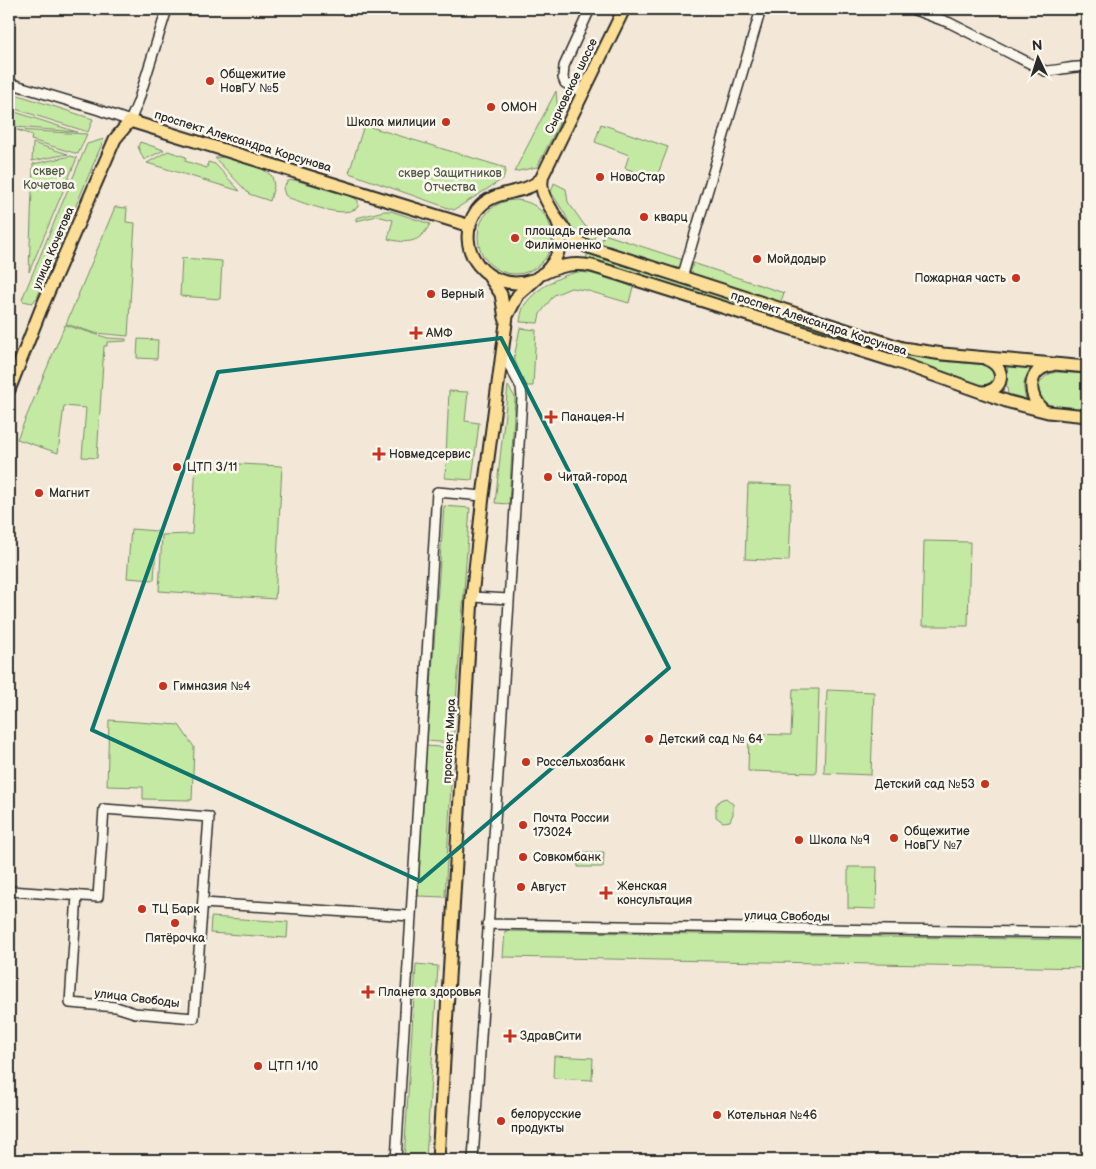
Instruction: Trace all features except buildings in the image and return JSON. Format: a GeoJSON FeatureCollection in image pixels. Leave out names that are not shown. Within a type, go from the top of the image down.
{"type":"FeatureCollection","features":[{"type":"Feature","properties":{"kind":"main road","name":"Сырковское шоссе"},"geometry":{"type":"LineString","coordinates":[[544,175],[624,9]]}},
{"type":"Feature","properties":{"kind":"main road","name":"проспект Александра Корсунова"},"geometry":{"type":"LineString","coordinates":[[130,121],[470,226]]}},
{"type":"Feature","properties":{"kind":"main road","name":"улица Кочетова"},"geometry":{"type":"LineString","coordinates":[[9,390],[41,309],[108,154],[115,139],[130,121]]}},
{"type":"Feature","properties":{"kind":"main road"},"geometry":{"type":"LineString","coordinates":[[544,175],[542,188],[561,235],[558,253],[549,268],[540,276],[522,283],[497,280],[483,271],[470,250],[469,234],[473,218],[482,205],[489,200],[504,193],[534,185],[544,175]]}},
{"type":"Feature","properties":{"kind":"main road"},"geometry":{"type":"LineString","coordinates":[[504,193],[530,194],[538,198],[554,214]]}},
{"type":"Feature","properties":{"kind":"main road","name":"проспект Александра Корсунова"},"geometry":{"type":"LineString","coordinates":[[554,214],[566,233],[576,242],[902,348],[933,353],[1087,367]]}},
{"type":"Feature","properties":{"kind":"main road","name":"проспект Александра Корсунова"},"geometry":{"type":"LineString","coordinates":[[540,276],[563,265],[592,266],[897,362],[1009,402],[1048,412],[1087,416]]}},
{"type":"Feature","properties":{"kind":"main road","name":"проспект Мира"},"geometry":{"type":"LineString","coordinates":[[483,271],[494,282],[501,294],[505,325]]}},
{"type":"Feature","properties":{"kind":"main road","name":"проспект Мира"},"geometry":{"type":"LineString","coordinates":[[438,1160],[472,597],[483,496],[505,325],[510,308],[518,295],[540,276]]}},
{"type":"Feature","properties":{"kind":"main road"},"geometry":{"type":"LineString","coordinates":[[980,357],[994,362],[1001,373],[998,385],[993,390],[981,392]]}},
{"type":"Feature","properties":{"kind":"main road"},"geometry":{"type":"LineString","coordinates":[[1048,412],[1037,404],[1032,396],[1031,387],[1034,377],[1040,370],[1048,365],[1057,364]]}},
{"type":"Feature","properties":{"kind":"street"},"geometry":{"type":"LineString","coordinates":[[130,121],[167,9]]}},
{"type":"Feature","properties":{"kind":"street"},"geometry":{"type":"LineString","coordinates":[[583,93],[565,83],[563,72],[590,9]]}},
{"type":"Feature","properties":{"kind":"street"},"geometry":{"type":"LineString","coordinates":[[682,278],[762,9]]}},
{"type":"Feature","properties":{"kind":"street"},"geometry":{"type":"LineString","coordinates":[[912,9],[950,23],[1045,71],[1057,71],[1079,66],[1087,67]]}},
{"type":"Feature","properties":{"kind":"street","name":"проспект Александра Корсунова"},"geometry":{"type":"LineString","coordinates":[[9,83],[130,121]]}},
{"type":"Feature","properties":{"kind":"street"},"geometry":{"type":"LineString","coordinates":[[473,1160],[522,398],[521,387],[501,351]]}},
{"type":"Feature","properties":{"kind":"street"},"geometry":{"type":"LineString","coordinates":[[396,1160],[437,492],[483,496]]}},
{"type":"Feature","properties":{"kind":"street"},"geometry":{"type":"LineString","coordinates":[[472,597],[509,599]]}},
{"type":"Feature","properties":{"kind":"street","name":"улица Свободы"},"geometry":{"type":"LineString","coordinates":[[9,891],[77,895],[98,897],[104,810],[209,817],[194,1018],[135,1013],[116,1007],[70,1003],[77,895]]}},
{"type":"Feature","properties":{"kind":"street"},"geometry":{"type":"LineString","coordinates":[[203,903],[411,916]]}},
{"type":"Feature","properties":{"kind":"street","name":"улица Свободы"},"geometry":{"type":"LineString","coordinates":[[487,924],[1087,933]]}},
{"type":"Feature","properties":{"kind":"highlighted area"},"geometry":{"type":"Polygon","coordinates":[[[501,338],[669,668],[420,881],[92,730],[218,372],[501,338]]]}},
{"type":"Feature","properties":{"kind":"green space"},"geometry":{"type":"Polygon","coordinates":[[[556,91],[559,124],[537,167],[514,172],[556,91]]]}},
{"type":"Feature","properties":{"kind":"green space"},"geometry":{"type":"Polygon","coordinates":[[[9,92],[93,119],[88,132],[9,107],[9,92]]]}},
{"type":"Feature","properties":{"kind":"green space"},"geometry":{"type":"Polygon","coordinates":[[[9,110],[77,132],[15,127],[15,129],[9,127],[9,110]]]}},
{"type":"Feature","properties":{"kind":"green space"},"geometry":{"type":"Polygon","coordinates":[[[601,124],[668,147],[656,179],[625,168],[629,155],[595,142],[601,124]]]}},
{"type":"Feature","properties":{"kind":"green space","name":"сквер Защитников Отчества"},"geometry":{"type":"Polygon","coordinates":[[[364,125],[506,168],[503,179],[454,210],[349,173],[364,125]]]}},
{"type":"Feature","properties":{"kind":"green space"},"geometry":{"type":"Polygon","coordinates":[[[17,130],[87,134],[78,154],[31,140],[32,135],[17,130]]]}},
{"type":"Feature","properties":{"kind":"green space"},"geometry":{"type":"Polygon","coordinates":[[[104,139],[37,298],[32,303],[23,301],[22,299],[87,144],[104,139]]]}},
{"type":"Feature","properties":{"kind":"green space"},"geometry":{"type":"Polygon","coordinates":[[[140,142],[164,150],[144,160],[138,147],[140,142]]]}},
{"type":"Feature","properties":{"kind":"green space"},"geometry":{"type":"Polygon","coordinates":[[[33,143],[68,154],[32,161],[33,143]]]}},
{"type":"Feature","properties":{"kind":"green space"},"geometry":{"type":"Polygon","coordinates":[[[168,151],[186,157],[185,161],[207,168],[208,162],[215,164],[240,191],[147,163],[168,151]]]}},
{"type":"Feature","properties":{"kind":"green space","name":"сквер Кочетова"},"geometry":{"type":"Polygon","coordinates":[[[71,156],[77,158],[29,272],[33,164],[71,156]]]}},
{"type":"Feature","properties":{"kind":"green space"},"geometry":{"type":"Polygon","coordinates":[[[223,157],[262,169],[272,176],[274,186],[270,201],[249,194],[215,158],[223,157]]]}},
{"type":"Feature","properties":{"kind":"green space"},"geometry":{"type":"Polygon","coordinates":[[[295,180],[355,198],[358,201],[358,207],[352,211],[334,211],[289,198],[285,195],[283,188],[288,181],[295,180]]]}},
{"type":"Feature","properties":{"kind":"green space"},"geometry":{"type":"Polygon","coordinates":[[[554,183],[566,189],[568,202],[585,226],[597,231],[592,244],[575,236],[565,214],[551,192],[554,183]]]}},
{"type":"Feature","properties":{"kind":"green space"},"geometry":{"type":"Polygon","coordinates":[[[515,200],[536,206],[546,216],[552,237],[546,258],[536,268],[515,274],[494,268],[484,258],[478,237],[484,216],[494,206],[515,200]]]}},
{"type":"Feature","properties":{"kind":"green space"},"geometry":{"type":"Polygon","coordinates":[[[115,207],[127,208],[126,222],[135,223],[128,336],[95,333],[66,324],[115,207]]]}},
{"type":"Feature","properties":{"kind":"green space"},"geometry":{"type":"Polygon","coordinates":[[[391,211],[430,224],[418,238],[402,241],[388,239],[393,220],[377,216],[356,221],[356,218],[391,211]]]}},
{"type":"Feature","properties":{"kind":"green space"},"geometry":{"type":"Polygon","coordinates":[[[604,234],[683,260],[679,271],[600,245],[604,234]]]}},
{"type":"Feature","properties":{"kind":"green space"},"geometry":{"type":"Polygon","coordinates":[[[588,252],[913,356],[987,365],[996,374],[992,383],[982,387],[593,262],[586,259],[588,252]]]}},
{"type":"Feature","properties":{"kind":"green space"},"geometry":{"type":"Polygon","coordinates":[[[182,258],[222,261],[220,299],[180,296],[182,258]]]}},
{"type":"Feature","properties":{"kind":"green space"},"geometry":{"type":"Polygon","coordinates":[[[693,263],[784,293],[780,304],[690,274],[693,263]]]}},
{"type":"Feature","properties":{"kind":"green space"},"geometry":{"type":"Polygon","coordinates":[[[577,272],[599,275],[633,287],[629,303],[585,290],[571,288],[554,295],[540,314],[538,323],[520,322],[525,305],[536,292],[563,276],[577,272]]]}},
{"type":"Feature","properties":{"kind":"green space"},"geometry":{"type":"Polygon","coordinates":[[[65,325],[108,338],[126,339],[126,341],[107,342],[107,346],[104,346],[97,458],[82,457],[86,408],[64,406],[58,453],[17,439],[65,325]]]}},
{"type":"Feature","properties":{"kind":"green space"},"geometry":{"type":"Polygon","coordinates":[[[520,328],[536,330],[533,386],[525,386],[514,358],[520,328]]]}},
{"type":"Feature","properties":{"kind":"green space"},"geometry":{"type":"Polygon","coordinates":[[[138,339],[158,340],[157,359],[137,358],[138,339]]]}},
{"type":"Feature","properties":{"kind":"green space"},"geometry":{"type":"Polygon","coordinates":[[[1008,366],[1033,368],[1024,382],[1026,399],[1008,394],[1006,381],[1008,366]]]}},
{"type":"Feature","properties":{"kind":"green space"},"geometry":{"type":"Polygon","coordinates":[[[1057,372],[1087,374],[1087,409],[1057,407],[1042,400],[1038,390],[1041,381],[1045,377],[1057,372]]]}},
{"type":"Feature","properties":{"kind":"green space"},"geometry":{"type":"Polygon","coordinates":[[[508,386],[515,397],[509,504],[495,503],[508,386]]]}},
{"type":"Feature","properties":{"kind":"green space"},"geometry":{"type":"Polygon","coordinates":[[[449,391],[468,392],[465,421],[479,423],[472,480],[445,478],[449,391]]]}},
{"type":"Feature","properties":{"kind":"green space"},"geometry":{"type":"Polygon","coordinates":[[[196,462],[282,466],[275,599],[159,591],[162,535],[192,534],[196,462]]]}},
{"type":"Feature","properties":{"kind":"green space"},"geometry":{"type":"Polygon","coordinates":[[[748,484],[792,485],[789,561],[745,559],[748,484]]]}},
{"type":"Feature","properties":{"kind":"green space"},"geometry":{"type":"Polygon","coordinates":[[[444,506],[470,508],[453,743],[427,741],[444,506]]]}},
{"type":"Feature","properties":{"kind":"green space"},"geometry":{"type":"Polygon","coordinates":[[[131,529],[157,531],[154,580],[127,578],[131,529]]]}},
{"type":"Feature","properties":{"kind":"green space"},"geometry":{"type":"Polygon","coordinates":[[[924,541],[970,542],[968,626],[922,626],[924,541]]]}},
{"type":"Feature","properties":{"kind":"green space"},"geometry":{"type":"Polygon","coordinates":[[[793,689],[819,689],[816,773],[748,771],[749,734],[791,735],[793,689]]]}},
{"type":"Feature","properties":{"kind":"green space"},"geometry":{"type":"Polygon","coordinates":[[[827,690],[874,692],[871,775],[824,773],[827,690]]]}},
{"type":"Feature","properties":{"kind":"green space"},"geometry":{"type":"Polygon","coordinates":[[[109,720],[179,725],[194,747],[192,800],[143,799],[143,787],[107,786],[109,720]]]}},
{"type":"Feature","properties":{"kind":"green space"},"geometry":{"type":"Polygon","coordinates":[[[426,746],[453,748],[445,897],[418,896],[426,746]]]}},
{"type":"Feature","properties":{"kind":"green space"},"geometry":{"type":"Polygon","coordinates":[[[726,798],[733,804],[733,814],[730,821],[723,822],[716,817],[716,805],[720,800],[726,798]]]}},
{"type":"Feature","properties":{"kind":"green space"},"geometry":{"type":"Polygon","coordinates":[[[578,852],[604,852],[603,867],[578,867],[578,852]]]}},
{"type":"Feature","properties":{"kind":"green space"},"geometry":{"type":"Polygon","coordinates":[[[848,867],[877,867],[876,909],[848,908],[848,867]]]}},
{"type":"Feature","properties":{"kind":"green space"},"geometry":{"type":"Polygon","coordinates":[[[211,917],[288,922],[287,938],[210,933],[211,917]]]}},
{"type":"Feature","properties":{"kind":"green space"},"geometry":{"type":"Polygon","coordinates":[[[505,931],[1087,940],[1087,968],[503,957],[505,931]]]}},
{"type":"Feature","properties":{"kind":"green space"},"geometry":{"type":"Polygon","coordinates":[[[416,964],[438,966],[426,1160],[404,1160],[416,964]]]}},
{"type":"Feature","properties":{"kind":"green space"},"geometry":{"type":"Polygon","coordinates":[[[554,1056],[593,1058],[592,1080],[553,1078],[554,1056]]]}},
{"type":"Feature","properties":{"kind":"place","name":"Общежитие НовГУ №5"},"geometry":{"type":"Point","coordinates":[210,81]}},
{"type":"Feature","properties":{"kind":"place","name":"ОМОН"},"geometry":{"type":"Point","coordinates":[491,107]}},
{"type":"Feature","properties":{"kind":"place","name":"Школа милиции"},"geometry":{"type":"Point","coordinates":[446,122]}},
{"type":"Feature","properties":{"kind":"place","name":"НовоСтар"},"geometry":{"type":"Point","coordinates":[600,177]}},
{"type":"Feature","properties":{"kind":"place","name":"кварц"},"geometry":{"type":"Point","coordinates":[644,217]}},
{"type":"Feature","properties":{"kind":"place","name":"площадь генерала Филимоненко"},"geometry":{"type":"Point","coordinates":[515,238]}},
{"type":"Feature","properties":{"kind":"place","name":"Мойдодыр"},"geometry":{"type":"Point","coordinates":[757,259]}},
{"type":"Feature","properties":{"kind":"place","name":"Пожарная часть"},"geometry":{"type":"Point","coordinates":[1016,278]}},
{"type":"Feature","properties":{"kind":"place","name":"Верный"},"geometry":{"type":"Point","coordinates":[431,294]}},
{"type":"Feature","properties":{"kind":"place","name":"АМФ"},"geometry":{"type":"Point","coordinates":[416,333]}},
{"type":"Feature","properties":{"kind":"place","name":"Панацея-Н"},"geometry":{"type":"Point","coordinates":[551,417]}},
{"type":"Feature","properties":{"kind":"place","name":"Новмедсервис"},"geometry":{"type":"Point","coordinates":[379,454]}},
{"type":"Feature","properties":{"kind":"place","name":"ЦТП 3/11"},"geometry":{"type":"Point","coordinates":[177,467]}},
{"type":"Feature","properties":{"kind":"place","name":"Читай-город"},"geometry":{"type":"Point","coordinates":[548,477]}},
{"type":"Feature","properties":{"kind":"place","name":"Магнит"},"geometry":{"type":"Point","coordinates":[39,493]}},
{"type":"Feature","properties":{"kind":"place","name":"Гимназия №4"},"geometry":{"type":"Point","coordinates":[163,686]}},
{"type":"Feature","properties":{"kind":"place","name":"Детский сад № 64"},"geometry":{"type":"Point","coordinates":[649,739]}},
{"type":"Feature","properties":{"kind":"place","name":"Россельхозбанк"},"geometry":{"type":"Point","coordinates":[526,762]}},
{"type":"Feature","properties":{"kind":"place","name":"Детский сад №53"},"geometry":{"type":"Point","coordinates":[985,784]}},
{"type":"Feature","properties":{"kind":"place","name":"Почта России 173024"},"geometry":{"type":"Point","coordinates":[523,825]}},
{"type":"Feature","properties":{"kind":"place","name":"Общежитие НовГУ №7"},"geometry":{"type":"Point","coordinates":[894,838]}},
{"type":"Feature","properties":{"kind":"place","name":"Школа №9"},"geometry":{"type":"Point","coordinates":[799,840]}},
{"type":"Feature","properties":{"kind":"place","name":"Совкомбанк"},"geometry":{"type":"Point","coordinates":[523,857]}},
{"type":"Feature","properties":{"kind":"place","name":"Август"},"geometry":{"type":"Point","coordinates":[521,887]}},
{"type":"Feature","properties":{"kind":"place","name":"Женская консультация"},"geometry":{"type":"Point","coordinates":[606,893]}},
{"type":"Feature","properties":{"kind":"place","name":"ТЦ Барк"},"geometry":{"type":"Point","coordinates":[142,909]}},
{"type":"Feature","properties":{"kind":"place","name":"Пятёрочка"},"geometry":{"type":"Point","coordinates":[175,923]}},
{"type":"Feature","properties":{"kind":"place","name":"Планета здоровья"},"geometry":{"type":"Point","coordinates":[368,992]}},
{"type":"Feature","properties":{"kind":"place","name":"ЗдравСити"},"geometry":{"type":"Point","coordinates":[510,1036]}},
{"type":"Feature","properties":{"kind":"place","name":"ЦТП 1/10"},"geometry":{"type":"Point","coordinates":[258,1066]}},
{"type":"Feature","properties":{"kind":"place","name":"Котельная №46"},"geometry":{"type":"Point","coordinates":[717,1115]}},
{"type":"Feature","properties":{"kind":"place","name":"белорусские продукты"},"geometry":{"type":"Point","coordinates":[501,1121]}}]}
